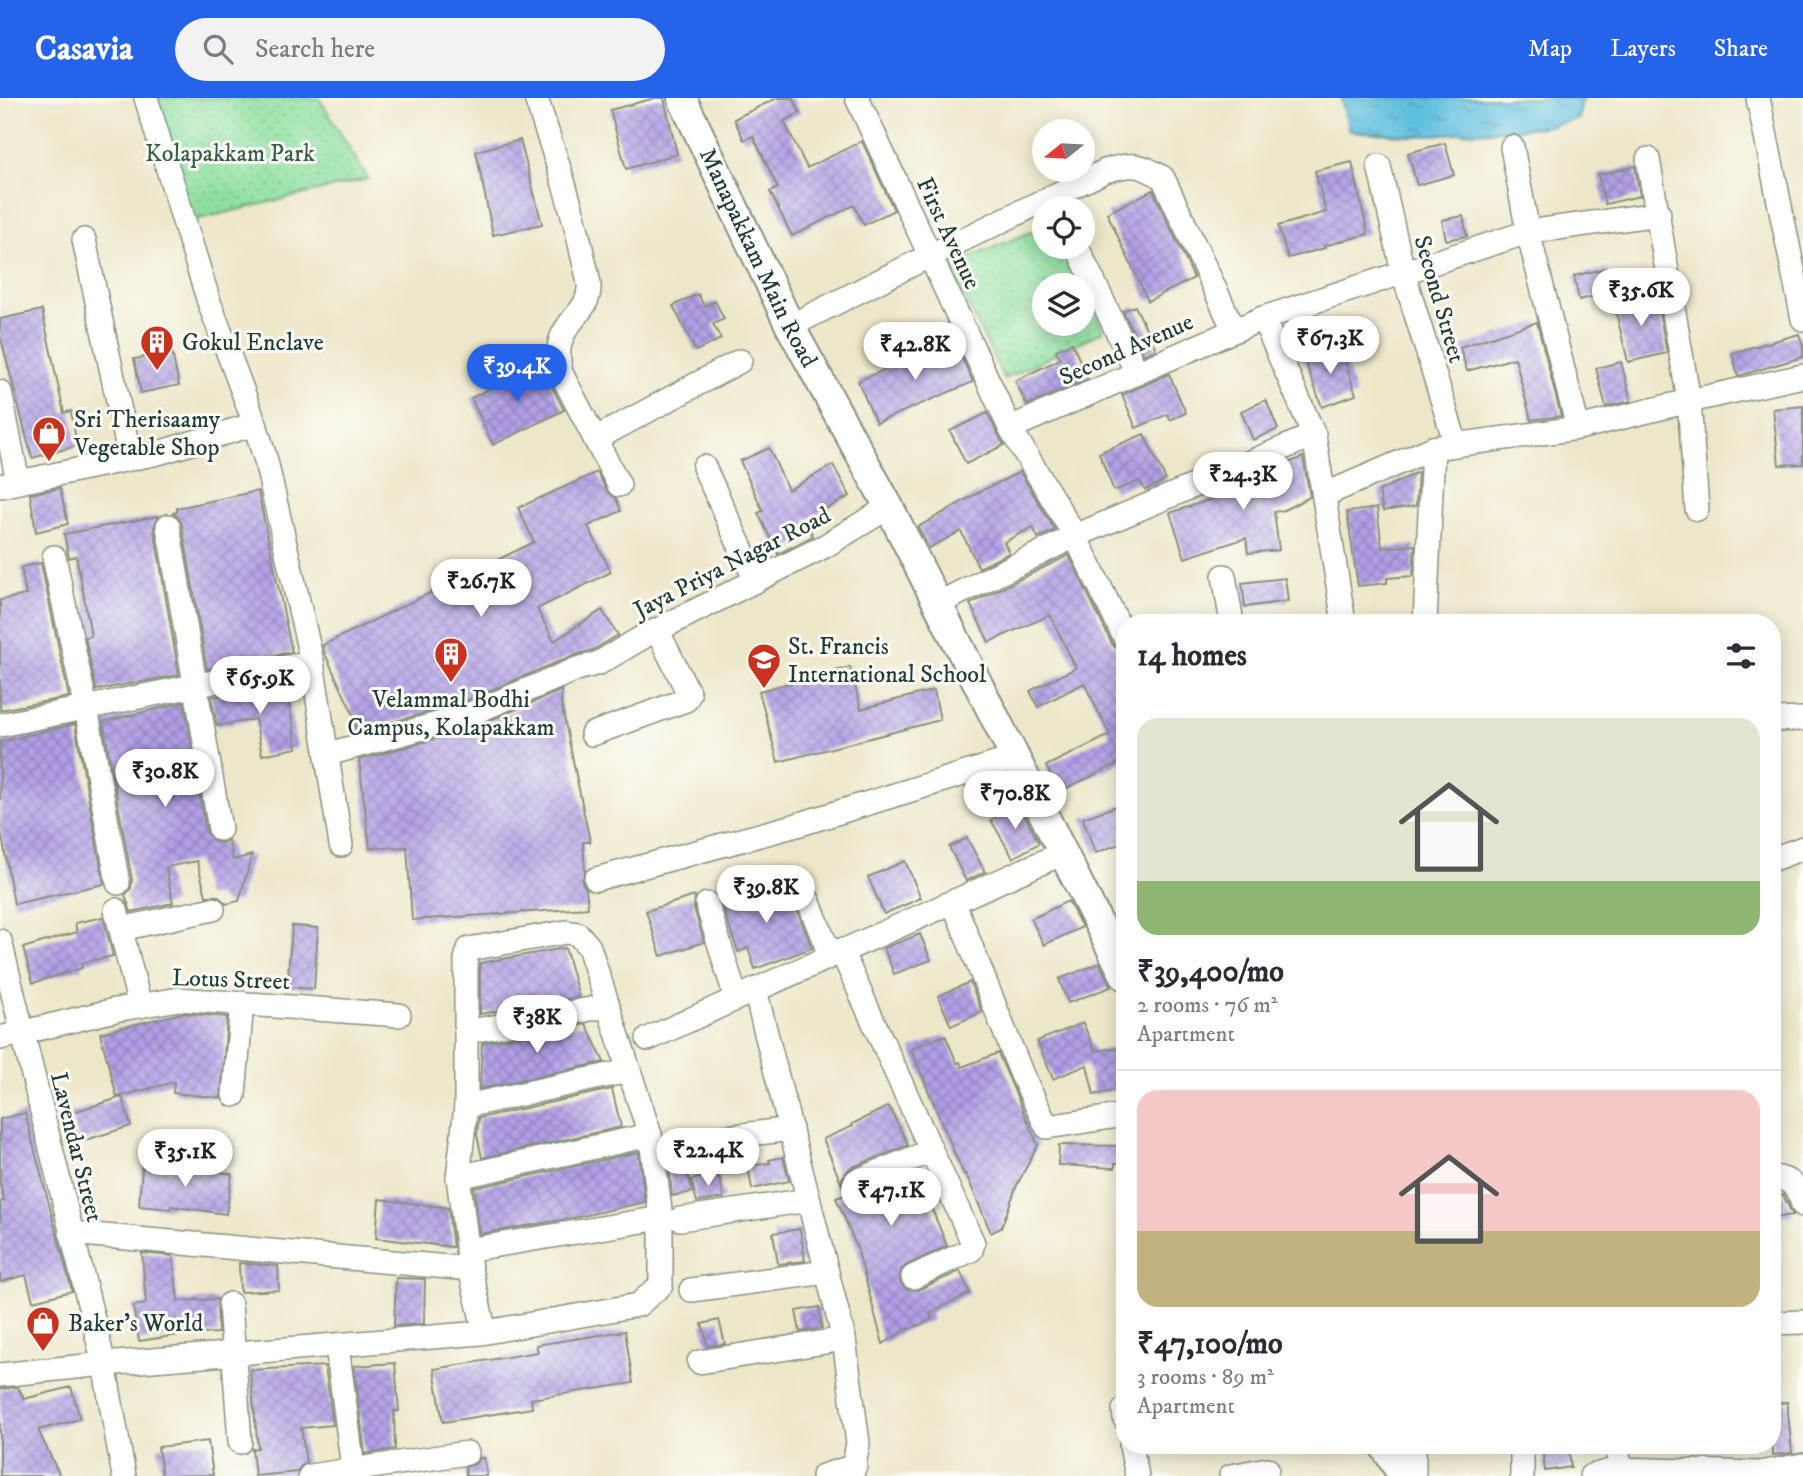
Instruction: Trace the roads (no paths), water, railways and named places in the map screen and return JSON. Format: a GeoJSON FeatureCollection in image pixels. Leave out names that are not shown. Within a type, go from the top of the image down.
{"type":"FeatureCollection","features":[{"type":"Feature","properties":{"kind":"main road","name":"Manapakkam Main Road"},"geometry":{"type":"LineString","coordinates":[[682,98],[790,326],[889,507],[1116,958]]}},
{"type":"Feature","properties":{"kind":"main road"},"geometry":{"type":"LineString","coordinates":[[1389,1454],[1403,1476]]}},
{"type":"Feature","properties":{"kind":"street"},"geometry":{"type":"LineString","coordinates":[[146,98],[209,302],[255,424],[294,577],[312,662],[341,845]]}},
{"type":"Feature","properties":{"kind":"street"},"geometry":{"type":"LineString","coordinates":[[536,98],[576,223],[589,284],[586,301],[559,341],[557,358],[561,373],[619,485]]}},
{"type":"Feature","properties":{"kind":"street","name":"First Avenue"},"geometry":{"type":"LineString","coordinates":[[857,98],[1010,428],[1075,536],[1116,620]]}},
{"type":"Feature","properties":{"kind":"street"},"geometry":{"type":"LineString","coordinates":[[1758,98],[1795,240],[1803,319]]}},
{"type":"Feature","properties":{"kind":"street"},"geometry":{"type":"LineString","coordinates":[[1512,147],[1528,232],[1578,428]]}},
{"type":"Feature","properties":{"kind":"street"},"geometry":{"type":"LineString","coordinates":[[1648,159],[1689,401],[1697,509]]}},
{"type":"Feature","properties":{"kind":"street"},"geometry":{"type":"LineString","coordinates":[[1065,196],[1105,171],[1124,165],[1145,166],[1163,178],[1234,330]]}},
{"type":"Feature","properties":{"kind":"street","name":"Second Street"},"geometry":{"type":"LineString","coordinates":[[1379,166],[1403,272],[1456,445]]}},
{"type":"Feature","properties":{"kind":"street"},"geometry":{"type":"LineString","coordinates":[[790,326],[931,255],[1032,212]]}},
{"type":"Feature","properties":{"kind":"street","name":"Second Avenue"},"geometry":{"type":"LineString","coordinates":[[1010,428],[1263,317],[1528,232],[1658,214]]}},
{"type":"Feature","properties":{"kind":"street"},"geometry":{"type":"LineString","coordinates":[[84,240],[130,458]]}},
{"type":"Feature","properties":{"kind":"street"},"geometry":{"type":"LineString","coordinates":[[1083,259],[1137,373]]}},
{"type":"Feature","properties":{"kind":"street"},"geometry":{"type":"LineString","coordinates":[[1263,317],[1314,435],[1343,614]]}},
{"type":"Feature","properties":{"kind":"street"},"geometry":{"type":"LineString","coordinates":[[595,439],[740,361]]}},
{"type":"Feature","properties":{"kind":"street"},"geometry":{"type":"LineString","coordinates":[[1324,495],[1433,448],[1578,428],[1803,376]]}},
{"type":"Feature","properties":{"kind":"street"},"geometry":{"type":"LineString","coordinates":[[0,392],[9,484],[158,453],[255,424]]}},
{"type":"Feature","properties":{"kind":"street"},"geometry":{"type":"LineString","coordinates":[[937,604],[1075,536],[1314,435]]}},
{"type":"Feature","properties":{"kind":"street"},"geometry":{"type":"LineString","coordinates":[[1425,614],[1433,448]]}},
{"type":"Feature","properties":{"kind":"street"},"geometry":{"type":"LineString","coordinates":[[704,467],[756,581]]}},
{"type":"Feature","properties":{"kind":"street","name":"Jaya Priya Nagar Road"},"geometry":{"type":"LineString","coordinates":[[328,754],[463,717],[578,668],[599,663],[657,630],[825,546],[889,507]]}},
{"type":"Feature","properties":{"kind":"street"},"geometry":{"type":"LineString","coordinates":[[168,526],[220,829]]}},
{"type":"Feature","properties":{"kind":"street"},"geometry":{"type":"LineString","coordinates":[[54,557],[86,708],[118,883]]}},
{"type":"Feature","properties":{"kind":"street"},"geometry":{"type":"LineString","coordinates":[[1224,576],[1230,614]]}},
{"type":"Feature","properties":{"kind":"street"},"geometry":{"type":"LineString","coordinates":[[592,734],[686,700],[689,694],[657,630]]}},
{"type":"Feature","properties":{"kind":"street"},"geometry":{"type":"LineString","coordinates":[[0,725],[312,662]]}},
{"type":"Feature","properties":{"kind":"street"},"geometry":{"type":"LineString","coordinates":[[1781,720],[1803,719]]}},
{"type":"Feature","properties":{"kind":"street"},"geometry":{"type":"LineString","coordinates":[[596,879],[797,825],[1015,758]]}},
{"type":"Feature","properties":{"kind":"street"},"geometry":{"type":"LineString","coordinates":[[1781,856],[1803,848]]}},
{"type":"Feature","properties":{"kind":"street"},"geometry":{"type":"LineString","coordinates":[[648,1039],[1063,852]]}},
{"type":"Feature","properties":{"kind":"street"},"geometry":{"type":"LineString","coordinates":[[808,900],[836,952],[973,1243],[971,1250],[912,1277]]}},
{"type":"Feature","properties":{"kind":"street"},"geometry":{"type":"LineString","coordinates":[[953,901],[1022,1075],[1047,1127],[1116,1116]]}},
{"type":"Feature","properties":{"kind":"street"},"geometry":{"type":"LineString","coordinates":[[707,904],[746,994],[791,1129],[844,1339],[858,1443],[853,1471],[823,1476]]}},
{"type":"Feature","properties":{"kind":"street"},"geometry":{"type":"LineString","coordinates":[[140,1006],[118,920],[213,909]]}},
{"type":"Feature","properties":{"kind":"street"},"geometry":{"type":"LineString","coordinates":[[0,1376],[104,1364],[483,1333],[638,1305],[661,1285],[671,1218],[650,1135],[589,947],[578,934],[566,932],[469,949],[466,959],[466,1106],[458,1177],[468,1259],[483,1333]]}},
{"type":"Feature","properties":{"kind":"street","name":"Lavendar Street"},"geometry":{"type":"LineString","coordinates":[[0,941],[11,1036],[71,1233],[104,1364],[124,1476]]}},
{"type":"Feature","properties":{"kind":"street","name":"Lotus Street"},"geometry":{"type":"LineString","coordinates":[[11,1036],[180,999],[399,1015]]}},
{"type":"Feature","properties":{"kind":"street"},"geometry":{"type":"LineString","coordinates":[[234,1095],[243,1003]]}},
{"type":"Feature","properties":{"kind":"street"},"geometry":{"type":"LineString","coordinates":[[466,1031],[607,1006]]}},
{"type":"Feature","properties":{"kind":"street"},"geometry":{"type":"LineString","coordinates":[[466,1106],[628,1071]]}},
{"type":"Feature","properties":{"kind":"street"},"geometry":{"type":"LineString","coordinates":[[679,1143],[791,1129]]}},
{"type":"Feature","properties":{"kind":"street"},"geometry":{"type":"LineString","coordinates":[[458,1177],[650,1135]]}},
{"type":"Feature","properties":{"kind":"street"},"geometry":{"type":"LineString","coordinates":[[856,1181],[931,1151]]}},
{"type":"Feature","properties":{"kind":"street"},"geometry":{"type":"LineString","coordinates":[[1781,1178],[1790,1180],[1797,1188],[1803,1205]]}},
{"type":"Feature","properties":{"kind":"street"},"geometry":{"type":"LineString","coordinates":[[71,1233],[468,1259],[671,1218],[809,1200]]}},
{"type":"Feature","properties":{"kind":"street"},"geometry":{"type":"LineString","coordinates":[[691,1290],[827,1272]]}},
{"type":"Feature","properties":{"kind":"street"},"geometry":{"type":"LineString","coordinates":[[230,1304],[240,1442]]}},
{"type":"Feature","properties":{"kind":"street"},"geometry":{"type":"LineString","coordinates":[[1781,1323],[1803,1322]]}},
{"type":"Feature","properties":{"kind":"street"},"geometry":{"type":"LineString","coordinates":[[699,1362],[844,1339]]}},
{"type":"Feature","properties":{"kind":"street"},"geometry":{"type":"LineString","coordinates":[[337,1346],[354,1473]]}},
{"type":"Feature","properties":{"kind":"street"},"geometry":{"type":"LineString","coordinates":[[310,1476],[426,1468],[467,1453]]}},
{"type":"Feature","properties":{"kind":"street"},"geometry":{"type":"LineString","coordinates":[[1132,1454],[1137,1476]]}},
{"type":"Feature","properties":{"kind":"street"},"geometry":{"type":"LineString","coordinates":[[1414,1454],[1415,1476]]}},
{"type":"Feature","properties":{"kind":"street"},"geometry":{"type":"LineString","coordinates":[[1522,1454],[1522,1476]]}},
{"type":"Feature","properties":{"kind":"street"},"geometry":{"type":"LineString","coordinates":[[1618,1454],[1619,1469]]}},
{"type":"Feature","properties":{"kind":"street"},"geometry":{"type":"LineString","coordinates":[[1591,1476],[1619,1469],[1709,1474],[1759,1473],[1803,1465]]}},
{"type":"Feature","properties":{"kind":"street"},"geometry":{"type":"LineString","coordinates":[[1231,1476],[1267,1469]]}},
{"type":"Feature","properties":{"kind":"water"},"geometry":{"type":"Polygon","coordinates":[[[1341,98],[1582,98],[1579,119],[1544,127],[1415,136],[1349,131],[1341,98]]]}},
{"type":"Feature","properties":{"kind":"place","name":"Gokul Enclave"},"geometry":{"type":"Point","coordinates":[157,372]}},
{"type":"Feature","properties":{"kind":"place","name":"Sri Therisaamy Vegetable Shop"},"geometry":{"type":"Point","coordinates":[49,463]}},
{"type":"Feature","properties":{"kind":"place","name":"Velammal Bodhi Campus, Kolapakkam"},"geometry":{"type":"Point","coordinates":[451,684]}},
{"type":"Feature","properties":{"kind":"place","name":"St. Francis International School"},"geometry":{"type":"Point","coordinates":[764,690]}},
{"type":"Feature","properties":{"kind":"place","name":"Baker's World"},"geometry":{"type":"Point","coordinates":[43,1353]}},
{"type":"Feature","properties":{"kind":"park label","name":"Kolapakkam Park"},"geometry":{"type":"Point","coordinates":[230,153]}}]}
